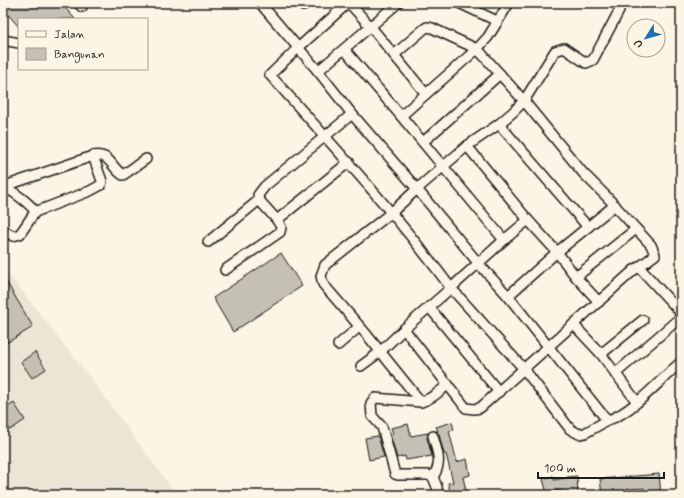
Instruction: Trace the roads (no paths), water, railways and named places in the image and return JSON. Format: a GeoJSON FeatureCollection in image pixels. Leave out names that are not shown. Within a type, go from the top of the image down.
{"type":"FeatureCollection","features":[{"type":"Feature","properties":{"kind":"street"},"geometry":{"type":"LineString","coordinates":[[260,3],[318,71],[352,114],[508,296],[608,420]]}},
{"type":"Feature","properties":{"kind":"street"},"geometry":{"type":"LineString","coordinates":[[426,94],[371,27],[349,3],[270,75],[392,212],[451,288],[524,369],[570,429],[579,434],[585,433],[608,420],[615,418],[630,408],[681,362]]}},
{"type":"Feature","properties":{"kind":"street"},"geometry":{"type":"LineString","coordinates":[[318,71],[345,50],[398,3]]}},
{"type":"Feature","properties":{"kind":"street"},"geometry":{"type":"LineString","coordinates":[[459,3],[497,21]]}},
{"type":"Feature","properties":{"kind":"street"},"geometry":{"type":"LineString","coordinates":[[401,116],[477,49],[488,37],[509,3]]}},
{"type":"Feature","properties":{"kind":"street"},"geometry":{"type":"LineString","coordinates":[[421,402],[323,284],[321,276],[325,265],[392,212],[467,146],[500,124],[524,101],[555,51],[564,48],[586,63],[593,60],[619,11]]}},
{"type":"Feature","properties":{"kind":"street"},"geometry":{"type":"LineString","coordinates":[[394,55],[427,27],[477,49],[524,101],[583,173],[615,205],[651,245],[655,255],[639,267],[480,408],[466,408],[404,329]]}},
{"type":"Feature","properties":{"kind":"street"},"geometry":{"type":"LineString","coordinates":[[3,40],[18,43]]}},
{"type":"Feature","properties":{"kind":"street"},"geometry":{"type":"LineString","coordinates":[[345,50],[504,240]]}},
{"type":"Feature","properties":{"kind":"street"},"geometry":{"type":"LineString","coordinates":[[423,142],[500,74]]}},
{"type":"Feature","properties":{"kind":"street"},"geometry":{"type":"LineString","coordinates":[[225,270],[280,232],[281,227],[277,220],[259,200],[258,195],[265,186],[352,114]]}},
{"type":"Feature","properties":{"kind":"street"},"geometry":{"type":"LineString","coordinates":[[500,124],[588,227]]}},
{"type":"Feature","properties":{"kind":"street"},"geometry":{"type":"LineString","coordinates":[[467,146],[528,220],[557,252],[576,277],[599,302]]}},
{"type":"Feature","properties":{"kind":"street"},"geometry":{"type":"LineString","coordinates":[[4,185],[93,156],[102,155],[106,157],[119,172],[124,175],[146,159]]}},
{"type":"Feature","properties":{"kind":"street"},"geometry":{"type":"LineString","coordinates":[[3,230],[12,236],[20,234],[35,212],[90,191],[101,184],[102,181],[93,156]]}},
{"type":"Feature","properties":{"kind":"street"},"geometry":{"type":"LineString","coordinates":[[277,220],[349,162]]}},
{"type":"Feature","properties":{"kind":"street"},"geometry":{"type":"LineString","coordinates":[[4,185],[29,204],[35,212]]}},
{"type":"Feature","properties":{"kind":"street"},"geometry":{"type":"LineString","coordinates":[[208,242],[259,200]]}},
{"type":"Feature","properties":{"kind":"street"},"geometry":{"type":"LineString","coordinates":[[508,296],[557,252],[615,205]]}},
{"type":"Feature","properties":{"kind":"street"},"geometry":{"type":"LineString","coordinates":[[361,366],[380,352],[528,220]]}},
{"type":"Feature","properties":{"kind":"street"},"geometry":{"type":"LineString","coordinates":[[576,277],[636,229]]}},
{"type":"Feature","properties":{"kind":"street"},"geometry":{"type":"LineString","coordinates":[[639,267],[681,313]]}},
{"type":"Feature","properties":{"kind":"street"},"geometry":{"type":"LineString","coordinates":[[429,307],[499,392]]}},
{"type":"Feature","properties":{"kind":"street"},"geometry":{"type":"LineString","coordinates":[[614,374],[681,317]]}},
{"type":"Feature","properties":{"kind":"street"},"geometry":{"type":"LineString","coordinates":[[600,354],[643,320]]}},
{"type":"Feature","properties":{"kind":"street"},"geometry":{"type":"LineString","coordinates":[[574,325],[600,354],[637,402]]}},
{"type":"Feature","properties":{"kind":"street"},"geometry":{"type":"LineString","coordinates":[[338,345],[359,327]]}},
{"type":"Feature","properties":{"kind":"street"},"geometry":{"type":"LineString","coordinates":[[438,495],[433,477],[428,475],[395,474],[384,433],[370,412],[371,403],[375,398],[421,402],[426,401],[448,384]]}},
{"type":"Feature","properties":{"kind":"street"},"geometry":{"type":"LineString","coordinates":[[433,436],[439,461],[439,468],[433,477]]}}]}
